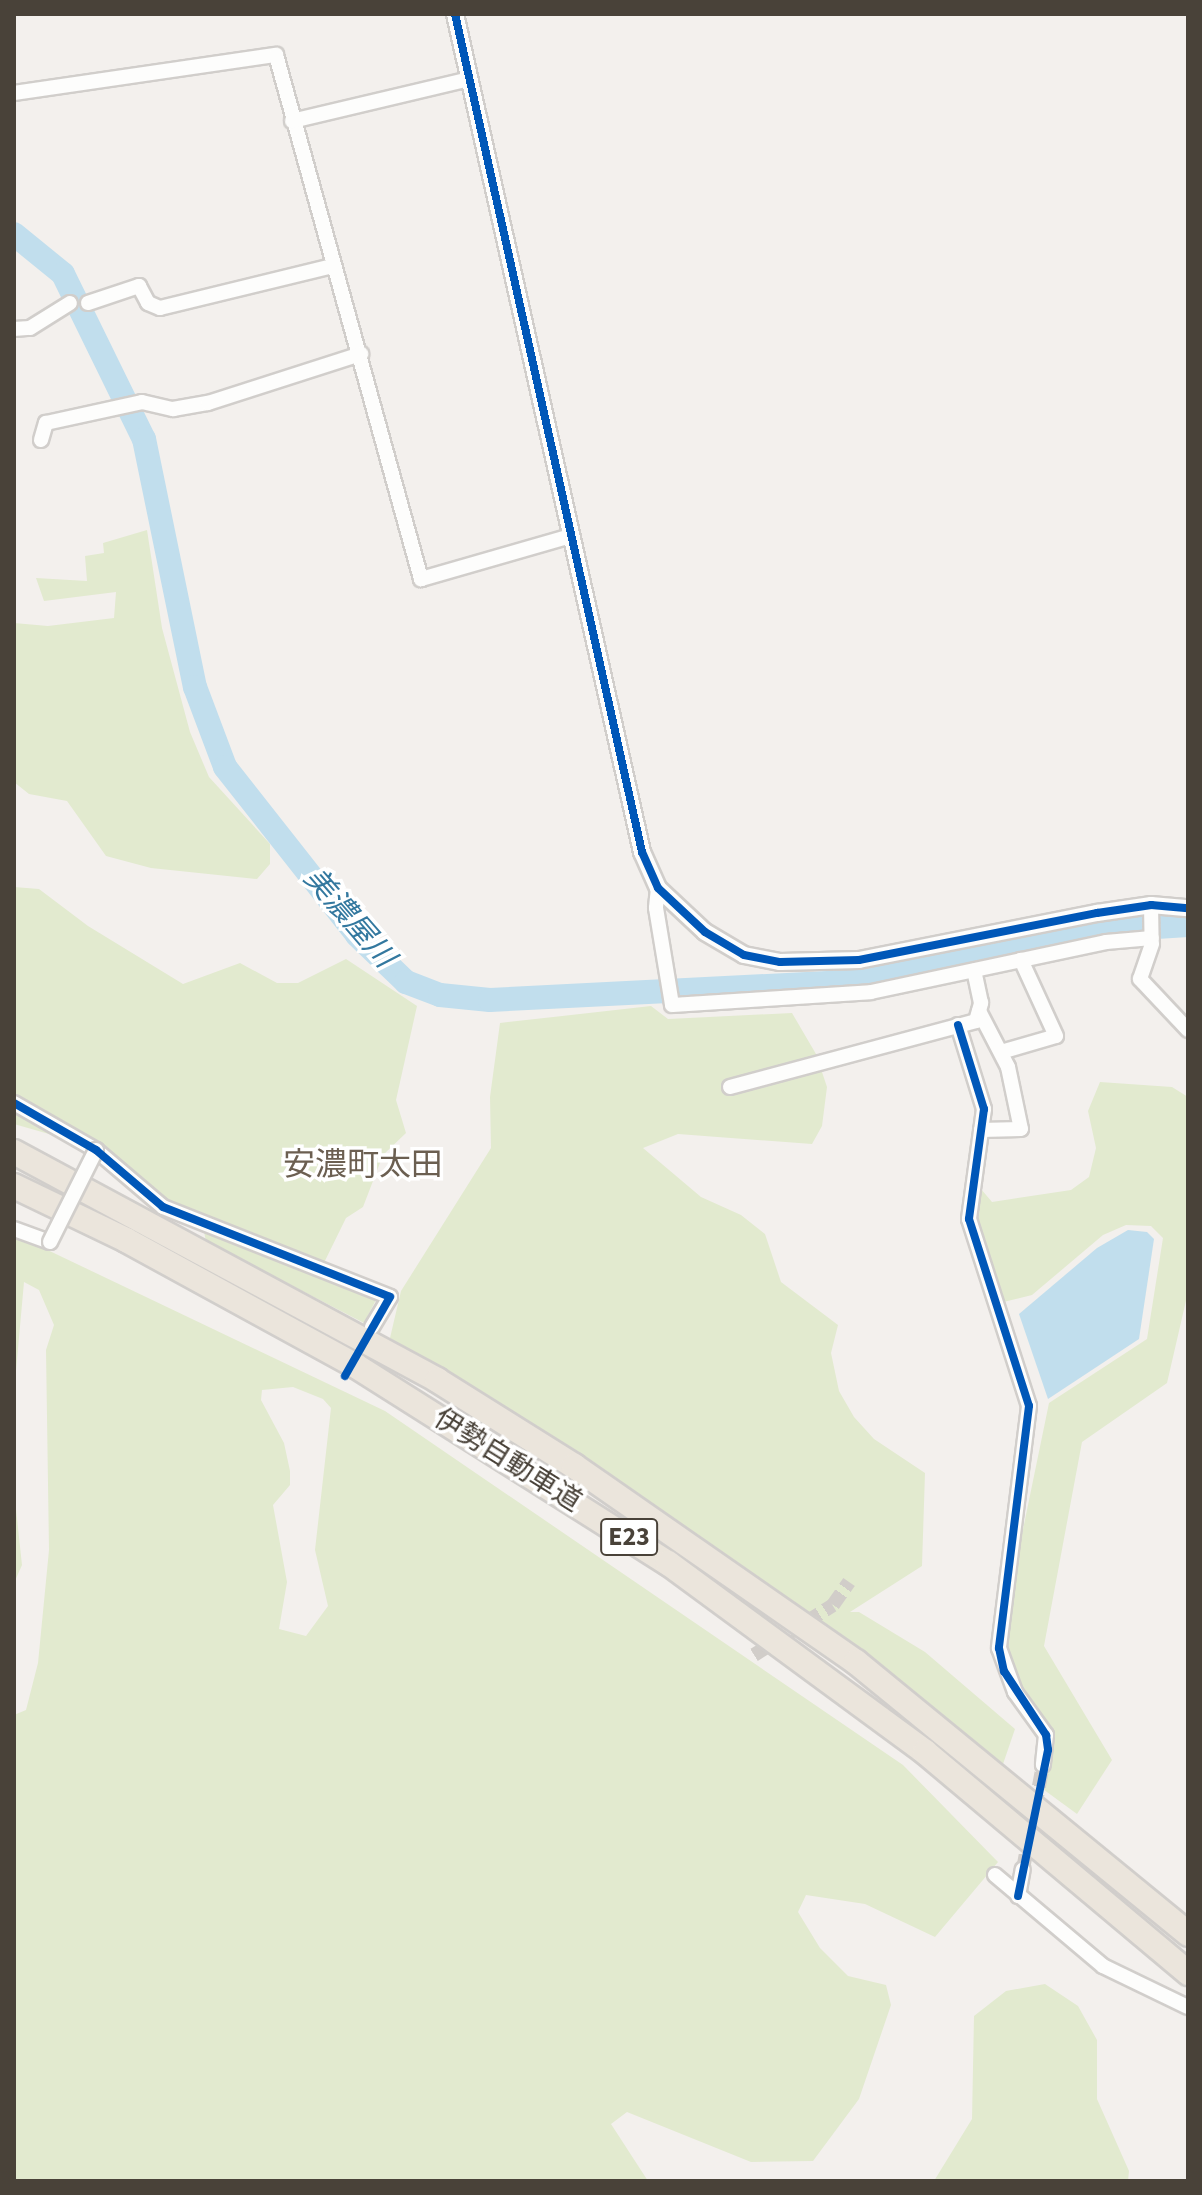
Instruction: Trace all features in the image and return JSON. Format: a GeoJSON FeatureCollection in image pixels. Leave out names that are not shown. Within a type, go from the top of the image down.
{"type":"FeatureCollection","features":[{"type":"Feature","properties":{"kind":"highway","name":"伊勢自動車道"},"geometry":{"type":"LineString","coordinates":[[14,1152],[425,1373],[574,1466],[856,1662],[1188,1934]]}},
{"type":"Feature","properties":{"kind":"highway","name":"伊勢自動車道"},"geometry":{"type":"LineString","coordinates":[[14,1186],[126,1240],[356,1366],[668,1563],[925,1752],[1188,1973]]}},
{"type":"Feature","properties":{"kind":"street"},"geometry":{"type":"LineString","coordinates":[[455,14],[642,852],[658,888],[705,932],[744,955],[780,962],[915,953],[1151,908],[1188,908]]}},
{"type":"Feature","properties":{"kind":"street"},"geometry":{"type":"LineString","coordinates":[[14,93],[276,55],[421,579],[571,536]]}},
{"type":"Feature","properties":{"kind":"street"},"geometry":{"type":"LineString","coordinates":[[292,121],[470,79]]}},
{"type":"Feature","properties":{"kind":"street"},"geometry":{"type":"LineString","coordinates":[[88,303],[139,286],[148,303],[160,308],[332,266]]}},
{"type":"Feature","properties":{"kind":"street"},"geometry":{"type":"LineString","coordinates":[[14,329],[30,328],[70,303]]}},
{"type":"Feature","properties":{"kind":"street"},"geometry":{"type":"LineString","coordinates":[[41,440],[46,423],[142,402],[173,409],[208,403],[361,354]]}},
{"type":"Feature","properties":{"kind":"street"},"geometry":{"type":"LineString","coordinates":[[658,888],[656,908],[672,1005],[871,992],[1152,936]]}},
{"type":"Feature","properties":{"kind":"street"},"geometry":{"type":"LineString","coordinates":[[1151,908],[1152,936],[1140,979],[1188,1030]]}},
{"type":"Feature","properties":{"kind":"street"},"geometry":{"type":"LineString","coordinates":[[1001,1052],[1056,1036],[1021,960]]}},
{"type":"Feature","properties":{"kind":"street"},"geometry":{"type":"LineString","coordinates":[[974,971],[979,1011],[1001,1052],[1021,1108],[1021,1129],[981,1130]]}},
{"type":"Feature","properties":{"kind":"street"},"geometry":{"type":"LineString","coordinates":[[730,1087],[976,1021],[979,1011]]}},
{"type":"Feature","properties":{"kind":"street"},"geometry":{"type":"LineString","coordinates":[[958,1025],[984,1109],[969,1219],[1029,1406],[999,1648],[1015,1692],[1046,1735],[1043,1765]]}},
{"type":"Feature","properties":{"kind":"street"},"geometry":{"type":"LineString","coordinates":[[14,1103],[96,1150],[163,1207],[390,1297],[372,1327]]}},
{"type":"Feature","properties":{"kind":"street"},"geometry":{"type":"LineString","coordinates":[[14,1229],[50,1242],[96,1150]]}},
{"type":"Feature","properties":{"kind":"street"},"geometry":{"type":"LineString","coordinates":[[1018,1896],[1023,1869]]}},
{"type":"Feature","properties":{"kind":"street"},"geometry":{"type":"LineString","coordinates":[[995,1875],[1103,1966],[1188,2007]]}},
{"type":"Feature","properties":{"kind":"green space"},"geometry":{"type":"Polygon","coordinates":[[[147,530],[162,628],[190,732],[209,777],[270,844],[270,864],[257,879],[151,868],[106,856],[67,801],[29,794],[14,782],[14,623],[48,626],[114,618],[116,592],[44,601],[36,578],[87,581],[85,556],[104,553],[103,543],[147,530]]]}},
{"type":"Feature","properties":{"kind":"green space"},"geometry":{"type":"Polygon","coordinates":[[[14,887],[39,889],[88,926],[183,984],[240,963],[277,983],[298,983],[346,959],[417,1006],[396,1100],[406,1133],[383,1155],[363,1207],[346,1218],[319,1273],[377,1298],[364,1323],[206,1241],[204,1232],[105,1150],[14,1124],[14,887]]]}},
{"type":"Feature","properties":{"kind":"green space"},"geometry":{"type":"Polygon","coordinates":[[[651,1006],[668,1019],[792,1013],[816,1054],[827,1087],[822,1126],[812,1144],[678,1134],[643,1148],[701,1197],[741,1215],[765,1234],[781,1282],[838,1325],[831,1353],[839,1391],[854,1417],[874,1439],[925,1473],[922,1566],[850,1612],[859,1612],[925,1652],[1015,1729],[1002,1767],[835,1631],[578,1453],[390,1338],[401,1291],[491,1148],[490,1097],[500,1023],[651,1006]]]}},
{"type":"Feature","properties":{"kind":"green space"},"geometry":{"type":"Polygon","coordinates":[[[1100,1082],[1172,1087],[1188,1097],[1188,1292],[1167,1383],[1082,1442],[1044,1646],[1112,1760],[1077,1814],[1036,1784],[1049,1743],[999,1646],[1049,1403],[1147,1339],[1163,1238],[1151,1226],[1126,1225],[1103,1235],[1032,1295],[995,1304],[972,1202],[981,1189],[992,1202],[1071,1190],[1089,1177],[1096,1148],[1088,1111],[1100,1082]]]}},
{"type":"Feature","properties":{"kind":"green space"},"geometry":{"type":"Polygon","coordinates":[[[14,1234],[385,1411],[903,1765],[998,1862],[935,1937],[865,1904],[806,1895],[798,1912],[820,1948],[848,1976],[886,1985],[891,2005],[859,2099],[813,2161],[751,2162],[627,2112],[611,2124],[648,2181],[14,2181],[14,1715],[26,1710],[38,1663],[49,1550],[46,1350],[54,1325],[39,1290],[24,1282],[14,1393],[14,1234]],[[293,1387],[262,1390],[261,1400],[284,1443],[290,1471],[290,1485],[273,1505],[287,1582],[279,1629],[306,1636],[328,1606],[315,1550],[331,1408],[323,1399],[293,1387]]]}},
{"type":"Feature","properties":{"kind":"green space"},"geometry":{"type":"Polygon","coordinates":[[[14,1491],[22,1565],[14,1583],[14,1491]]]}},
{"type":"Feature","properties":{"kind":"green space"},"geometry":{"type":"Polygon","coordinates":[[[1045,1984],[1078,2006],[1097,2040],[1097,2099],[1129,2171],[1128,2181],[934,2181],[972,2119],[974,2016],[1006,1991],[1045,1984]]]}},
{"type":"Feature","properties":{"kind":"water"},"geometry":{"type":"Polygon","coordinates":[[[1128,1230],[1147,1232],[1154,1239],[1139,1339],[1048,1399],[1019,1314],[1097,1248],[1128,1230]]]}},
{"type":"Feature","properties":{"kind":"waterway","name":"美濃屋川"},"geometry":{"type":"LineString","coordinates":[[14,234],[63,274],[144,439],[195,687],[225,767],[357,935],[406,982],[440,995],[490,1000],[867,981],[1078,932],[1188,925]]}},
{"type":"Feature","properties":{"kind":"tunnel"},"geometry":{"type":"LineString","coordinates":[[754,1655],[833,1605],[849,1582]]}},
{"type":"Feature","properties":{"kind":"tunnel"},"geometry":{"type":"LineString","coordinates":[[1023,1869],[1043,1765]]}},
{"type":"Feature","properties":{"kind":"cycle path"},"geometry":{"type":"LineString","coordinates":[[455,14],[642,852],[658,888],[705,932],[744,955],[780,962],[859,960],[1097,913],[1151,905],[1188,908]]}},
{"type":"Feature","properties":{"kind":"cycle path"},"geometry":{"type":"LineString","coordinates":[[958,1025],[984,1109],[969,1219],[1029,1406],[999,1648],[1004,1671],[1046,1735],[1048,1750],[1018,1896]]}},
{"type":"Feature","properties":{"kind":"cycle path"},"geometry":{"type":"LineString","coordinates":[[14,1103],[96,1150],[163,1207],[390,1297],[345,1376]]}},
{"type":"Feature","properties":{"kind":"district","name":"安濃町太田"},"geometry":{"type":"Point","coordinates":[363,1165]}}]}
